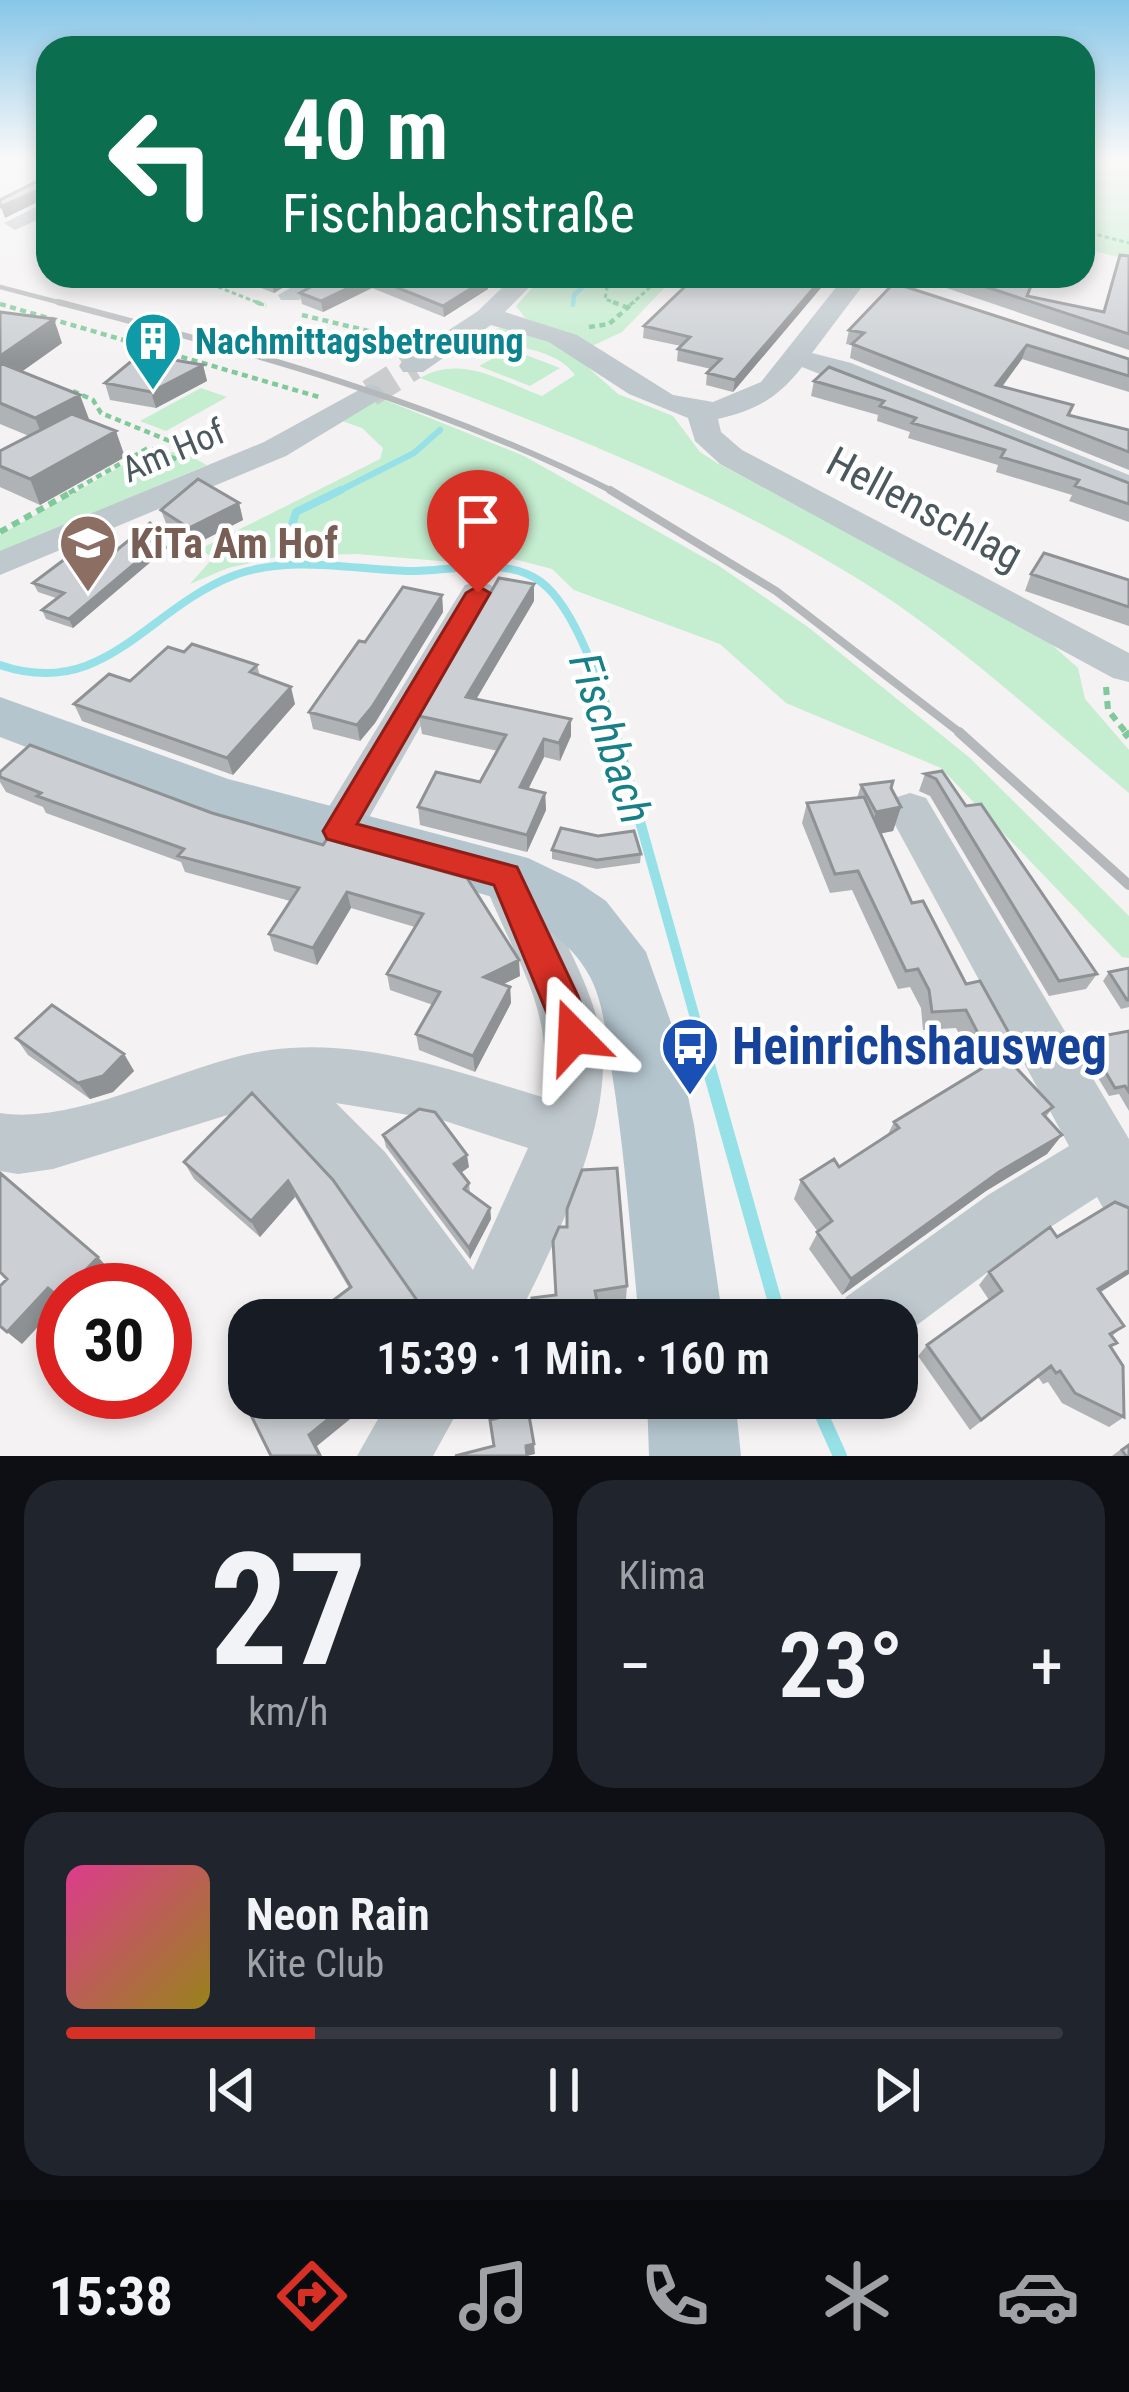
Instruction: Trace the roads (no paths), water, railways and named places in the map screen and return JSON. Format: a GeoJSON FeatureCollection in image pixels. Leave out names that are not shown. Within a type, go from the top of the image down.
{"type":"FeatureCollection","features":[{"type":"Feature","properties":{"kind":"main road"},"geometry":{"type":"LineString","coordinates":[[0,716],[218,798],[506,876],[556,900],[583,920],[623,972],[657,1125],[678,1299]]}},
{"type":"Feature","properties":{"kind":"main road"},"geometry":{"type":"LineString","coordinates":[[692,1419],[695,1456]]}},
{"type":"Feature","properties":{"kind":"street"},"geometry":{"type":"LineString","coordinates":[[290,295],[305,288]]}},
{"type":"Feature","properties":{"kind":"street"},"geometry":{"type":"LineString","coordinates":[[413,366],[487,316],[516,288]]}},
{"type":"Feature","properties":{"kind":"street"},"geometry":{"type":"LineString","coordinates":[[487,316],[562,338],[633,389],[662,403],[702,410],[755,399],[796,357],[849,288]]}},
{"type":"Feature","properties":{"kind":"street"},"geometry":{"type":"LineString","coordinates":[[796,357],[841,369],[1129,486]]}},
{"type":"Feature","properties":{"kind":"street","name":"Am Hof"},"geometry":{"type":"LineString","coordinates":[[0,563],[274,449],[359,400]]}},
{"type":"Feature","properties":{"kind":"street","name":"Hellenschlag"},"geometry":{"type":"LineString","coordinates":[[702,410],[706,435],[730,457],[1127,669]]}},
{"type":"Feature","properties":{"kind":"street"},"geometry":{"type":"LineString","coordinates":[[338,831],[478,593]]}},
{"type":"Feature","properties":{"kind":"street"},"geometry":{"type":"LineString","coordinates":[[898,1299],[1010,1217],[1116,1176],[910,810]]}},
{"type":"Feature","properties":{"kind":"street"},"geometry":{"type":"LineString","coordinates":[[472,1299],[522,1237],[575,1085],[574,1036],[561,996],[506,876]]}},
{"type":"Feature","properties":{"kind":"street"},"geometry":{"type":"LineString","coordinates":[[0,1142],[17,1145],[53,1140],[270,1076],[359,1077],[463,1099],[562,1131]]}},
{"type":"Feature","properties":{"kind":"street"},"geometry":{"type":"LineString","coordinates":[[270,1076],[364,1173],[460,1299]]}},
{"type":"Feature","properties":{"kind":"street"},"geometry":{"type":"LineString","coordinates":[[392,1456],[417,1419]]}},
{"type":"Feature","properties":{"kind":"waterway"},"geometry":{"type":"LineString","coordinates":[[573,305],[574,295],[582,288]]}},
{"type":"Feature","properties":{"kind":"waterway"},"geometry":{"type":"LineString","coordinates":[[339,491],[414,453],[440,430]]}},
{"type":"Feature","properties":{"kind":"waterway"},"geometry":{"type":"LineString","coordinates":[[280,564],[296,512],[339,491]]}},
{"type":"Feature","properties":{"kind":"waterway"},"geometry":{"type":"LineString","coordinates":[[335,493],[339,491]]}},
{"type":"Feature","properties":{"kind":"waterway","name":"Fischbach"},"geometry":{"type":"LineString","coordinates":[[0,665],[37,673],[69,671],[97,661],[204,590],[256,569],[299,564],[407,571],[494,567],[541,582],[566,611],[587,653],[616,735]]}},
{"type":"Feature","properties":{"kind":"waterway","name":"Fischbach"},"geometry":{"type":"LineString","coordinates":[[615,732],[704,1050]]}},
{"type":"Feature","properties":{"kind":"waterway","name":"Fischbach"},"geometry":{"type":"LineString","coordinates":[[703,1047],[774,1299]]}},
{"type":"Feature","properties":{"kind":"waterway","name":"Fischbach"},"geometry":{"type":"LineString","coordinates":[[823,1419],[840,1456]]}},
{"type":"Feature","properties":{"kind":"tunnel"},"geometry":{"type":"LineString","coordinates":[[370,393],[413,366]]}},
{"type":"Feature","properties":{"kind":"railway"},"geometry":{"type":"LineString","coordinates":[[0,287],[67,304]]}},
{"type":"Feature","properties":{"kind":"railway"},"geometry":{"type":"LineString","coordinates":[[58,302],[67,304]]}},
{"type":"Feature","properties":{"kind":"railway"},"geometry":{"type":"LineString","coordinates":[[67,304],[342,382],[479,432],[611,490]]}},
{"type":"Feature","properties":{"kind":"railway"},"geometry":{"type":"LineString","coordinates":[[611,490],[616,493]]}},
{"type":"Feature","properties":{"kind":"railway"},"geometry":{"type":"LineString","coordinates":[[611,490],[776,591],[963,735]]}},
{"type":"Feature","properties":{"kind":"railway"},"geometry":{"type":"LineString","coordinates":[[959,732],[1129,885]]}},
{"type":"Feature","properties":{"kind":"place","name":"Nachmittagsbetreuung"},"geometry":{"type":"Point","coordinates":[153,392]}},
{"type":"Feature","properties":{"kind":"place","name":"KiTa Am Hof"},"geometry":{"type":"Point","coordinates":[88,594]}},
{"type":"Feature","properties":{"kind":"place","name":"Heinrichshausweg"},"geometry":{"type":"Point","coordinates":[690,1097]}}]}
